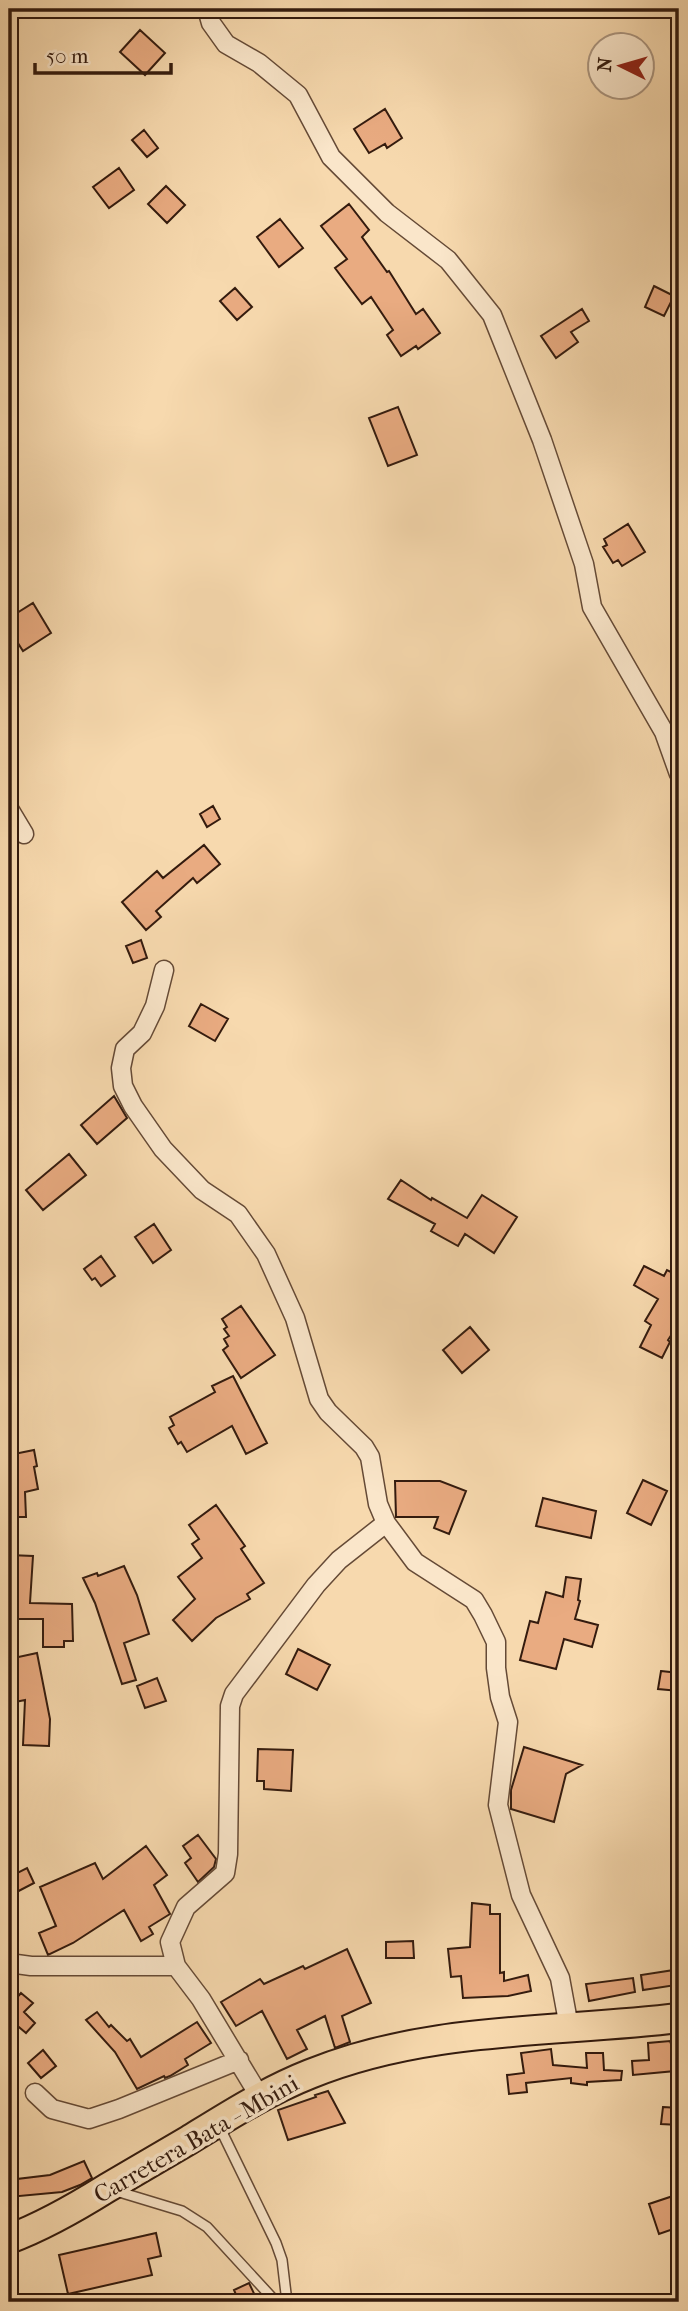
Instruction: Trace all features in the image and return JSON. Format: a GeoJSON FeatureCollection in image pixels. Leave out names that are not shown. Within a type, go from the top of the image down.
{"type":"FeatureCollection","features":[{"type":"Feature","properties":{"kind":"main road","name":"Carretera Bata - Mbini"},"geometry":{"type":"LineString","coordinates":[[9,2239],[74,2210],[260,2097],[332,2065],[415,2044],[486,2033],[628,2025],[679,2018]]}},
{"type":"Feature","properties":{"kind":"street"},"geometry":{"type":"LineString","coordinates":[[206,9],[211,23],[226,44],[259,64],[298,95],[331,157],[387,213],[448,260],[492,315],[542,439],[584,564],[592,607],[664,732],[679,774]]}},
{"type":"Feature","properties":{"kind":"street"},"geometry":{"type":"LineString","coordinates":[[9,809],[24,834]]}},
{"type":"Feature","properties":{"kind":"street"},"geometry":{"type":"LineString","coordinates":[[164,970],[155,1006],[142,1033],[125,1049],[121,1068],[122,1086],[133,1107],[163,1149],[202,1190],[238,1214],[266,1254],[295,1318],[319,1399],[370,1457],[378,1504],[386,1523],[415,1562],[474,1600],[496,1642],[500,1697],[508,1721],[498,1805],[521,1895],[560,1978],[569,2027]]}},
{"type":"Feature","properties":{"kind":"street"},"geometry":{"type":"LineString","coordinates":[[260,2097],[201,1999],[176,1966],[170,1942],[186,1907],[225,1873],[228,1854],[230,1706],[234,1694],[316,1585],[339,1560],[386,1523]]}},
{"type":"Feature","properties":{"kind":"street"},"geometry":{"type":"LineString","coordinates":[[9,1963],[31,1966],[176,1966]]}},
{"type":"Feature","properties":{"kind":"street"},"geometry":{"type":"LineString","coordinates":[[35,2093],[52,2109],[89,2119],[239,2060]]}},
{"type":"Feature","properties":{"kind":"lane"},"geometry":{"type":"LineString","coordinates":[[217,2123],[276,2243],[282,2260],[287,2302]]}},
{"type":"Feature","properties":{"kind":"lane"},"geometry":{"type":"LineString","coordinates":[[107,2188],[182,2211],[206,2227],[276,2302]]}},
{"type":"Feature","properties":{"kind":"building"},"geometry":{"type":"Polygon","coordinates":[[[140,30],[165,53],[145,75],[120,52],[140,30]]]}},
{"type":"Feature","properties":{"kind":"building"},"geometry":{"type":"Polygon","coordinates":[[[385,109],[402,138],[387,148],[385,144],[369,153],[354,129],[385,109]]]}},
{"type":"Feature","properties":{"kind":"building"},"geometry":{"type":"Polygon","coordinates":[[[144,130],[158,148],[147,157],[132,140],[144,130]]]}},
{"type":"Feature","properties":{"kind":"building"},"geometry":{"type":"Polygon","coordinates":[[[119,168],[134,190],[109,208],[93,187],[119,168]]]}},
{"type":"Feature","properties":{"kind":"building"},"geometry":{"type":"Polygon","coordinates":[[[166,186],[185,205],[167,223],[148,204],[166,186]]]}},
{"type":"Feature","properties":{"kind":"building"},"geometry":{"type":"Polygon","coordinates":[[[349,204],[369,230],[362,237],[387,272],[389,271],[416,314],[423,309],[440,333],[418,349],[416,346],[401,356],[387,335],[393,330],[371,297],[362,304],[335,268],[347,259],[321,226],[349,204]]]}},
{"type":"Feature","properties":{"kind":"building"},"geometry":{"type":"Polygon","coordinates":[[[280,219],[303,248],[279,267],[257,237],[280,219]]]}},
{"type":"Feature","properties":{"kind":"building"},"geometry":{"type":"Polygon","coordinates":[[[654,286],[674,296],[664,316],[645,307],[654,286]]]}},
{"type":"Feature","properties":{"kind":"building"},"geometry":{"type":"Polygon","coordinates":[[[235,288],[252,307],[237,320],[220,301],[235,288]]]}},
{"type":"Feature","properties":{"kind":"building"},"geometry":{"type":"Polygon","coordinates":[[[582,309],[589,321],[571,332],[578,342],[556,358],[541,336],[582,309]]]}},
{"type":"Feature","properties":{"kind":"building"},"geometry":{"type":"Polygon","coordinates":[[[398,407],[417,455],[388,466],[369,418],[398,407]]]}},
{"type":"Feature","properties":{"kind":"building"},"geometry":{"type":"Polygon","coordinates":[[[628,524],[645,552],[622,566],[618,560],[613,563],[603,547],[607,545],[604,539],[628,524]]]}},
{"type":"Feature","properties":{"kind":"building"},"geometry":{"type":"Polygon","coordinates":[[[33,603],[51,633],[23,651],[9,629],[9,618],[33,603]]]}},
{"type":"Feature","properties":{"kind":"building"},"geometry":{"type":"Polygon","coordinates":[[[213,806],[220,819],[207,827],[200,814],[213,806]]]}},
{"type":"Feature","properties":{"kind":"building"},"geometry":{"type":"Polygon","coordinates":[[[204,845],[220,864],[197,883],[193,878],[156,911],[161,917],[146,930],[122,902],[157,871],[163,878],[204,845]]]}},
{"type":"Feature","properties":{"kind":"building"},"geometry":{"type":"Polygon","coordinates":[[[141,940],[147,958],[133,963],[126,946],[141,940]]]}},
{"type":"Feature","properties":{"kind":"building"},"geometry":{"type":"Polygon","coordinates":[[[201,1004],[228,1019],[215,1041],[189,1026],[201,1004]]]}},
{"type":"Feature","properties":{"kind":"building"},"geometry":{"type":"Polygon","coordinates":[[[114,1096],[127,1118],[97,1144],[81,1125],[114,1096]]]}},
{"type":"Feature","properties":{"kind":"building"},"geometry":{"type":"Polygon","coordinates":[[[69,1154],[86,1175],[43,1210],[26,1190],[69,1154]]]}},
{"type":"Feature","properties":{"kind":"building"},"geometry":{"type":"Polygon","coordinates":[[[401,1180],[431,1200],[432,1198],[467,1218],[482,1195],[517,1217],[494,1253],[465,1234],[458,1246],[431,1231],[435,1224],[388,1199],[401,1180]]]}},
{"type":"Feature","properties":{"kind":"building"},"geometry":{"type":"Polygon","coordinates":[[[154,1224],[171,1250],[153,1263],[135,1237],[154,1224]]]}},
{"type":"Feature","properties":{"kind":"building"},"geometry":{"type":"Polygon","coordinates":[[[101,1256],[115,1276],[101,1286],[95,1278],[92,1280],[84,1269],[101,1256]]]}},
{"type":"Feature","properties":{"kind":"building"},"geometry":{"type":"Polygon","coordinates":[[[644,1266],[664,1276],[667,1270],[679,1276],[679,1310],[674,1320],[679,1323],[668,1340],[670,1342],[662,1358],[640,1347],[651,1325],[645,1321],[658,1299],[634,1285],[644,1266]]]}},
{"type":"Feature","properties":{"kind":"building"},"geometry":{"type":"Polygon","coordinates":[[[241,1306],[275,1355],[241,1378],[223,1350],[228,1346],[224,1339],[229,1336],[222,1319],[241,1306]]]}},
{"type":"Feature","properties":{"kind":"building"},"geometry":{"type":"Polygon","coordinates":[[[470,1327],[489,1350],[462,1373],[443,1350],[470,1327]]]}},
{"type":"Feature","properties":{"kind":"building"},"geometry":{"type":"Polygon","coordinates":[[[233,1376],[267,1443],[246,1454],[232,1426],[187,1452],[181,1442],[178,1444],[169,1428],[174,1425],[170,1417],[215,1392],[212,1386],[233,1376]]]}},
{"type":"Feature","properties":{"kind":"building"},"geometry":{"type":"Polygon","coordinates":[[[34,1450],[38,1489],[25,1492],[26,1517],[9,1517],[9,1455],[34,1450]]]}},
{"type":"Feature","properties":{"kind":"building"},"geometry":{"type":"Polygon","coordinates":[[[643,1480],[667,1491],[651,1525],[627,1513],[643,1480]]]}},
{"type":"Feature","properties":{"kind":"building"},"geometry":{"type":"Polygon","coordinates":[[[395,1481],[440,1481],[466,1491],[449,1534],[434,1528],[438,1517],[396,1517],[395,1481]]]}},
{"type":"Feature","properties":{"kind":"building"},"geometry":{"type":"Polygon","coordinates":[[[543,1498],[596,1511],[591,1538],[536,1526],[543,1498]]]}},
{"type":"Feature","properties":{"kind":"building"},"geometry":{"type":"Polygon","coordinates":[[[216,1505],[245,1546],[241,1549],[264,1583],[247,1594],[250,1599],[216,1618],[192,1641],[173,1620],[195,1599],[178,1577],[202,1558],[192,1544],[199,1539],[189,1525],[216,1505]]]}},
{"type":"Feature","properties":{"kind":"building"},"geometry":{"type":"Polygon","coordinates":[[[9,1555],[33,1556],[30,1603],[72,1604],[73,1641],[64,1641],[64,1647],[43,1647],[43,1619],[9,1619],[9,1555]]]}},
{"type":"Feature","properties":{"kind":"building"},"geometry":{"type":"Polygon","coordinates":[[[124,1566],[137,1595],[149,1634],[124,1643],[136,1680],[122,1684],[95,1603],[83,1578],[97,1573],[98,1576],[124,1566]]]}},
{"type":"Feature","properties":{"kind":"building"},"geometry":{"type":"Polygon","coordinates":[[[566,1577],[581,1579],[580,1601],[575,1619],[598,1625],[592,1647],[564,1639],[556,1669],[520,1660],[530,1621],[538,1623],[546,1592],[563,1597],[566,1577]]]}},
{"type":"Feature","properties":{"kind":"building"},"geometry":{"type":"Polygon","coordinates":[[[298,1649],[330,1665],[317,1690],[286,1674],[298,1649]]]}},
{"type":"Feature","properties":{"kind":"building"},"geometry":{"type":"Polygon","coordinates":[[[37,1653],[50,1719],[49,1746],[23,1745],[25,1700],[15,1702],[9,1670],[9,1659],[37,1653]]]}},
{"type":"Feature","properties":{"kind":"building"},"geometry":{"type":"Polygon","coordinates":[[[661,1671],[679,1673],[679,1691],[658,1689],[661,1671]]]}},
{"type":"Feature","properties":{"kind":"building"},"geometry":{"type":"Polygon","coordinates":[[[157,1678],[166,1701],[145,1708],[137,1686],[157,1678]]]}},
{"type":"Feature","properties":{"kind":"building"},"geometry":{"type":"Polygon","coordinates":[[[524,1747],[582,1765],[566,1774],[554,1822],[511,1809],[511,1790],[524,1747]]]}},
{"type":"Feature","properties":{"kind":"building"},"geometry":{"type":"Polygon","coordinates":[[[258,1749],[293,1750],[291,1791],[264,1789],[264,1781],[257,1781],[258,1749]]]}},
{"type":"Feature","properties":{"kind":"building"},"geometry":{"type":"Polygon","coordinates":[[[198,1835],[216,1859],[214,1867],[198,1882],[185,1863],[191,1858],[183,1846],[198,1835]]]}},
{"type":"Feature","properties":{"kind":"building"},"geometry":{"type":"Polygon","coordinates":[[[146,1846],[167,1875],[154,1885],[170,1914],[149,1927],[153,1934],[141,1941],[124,1910],[73,1943],[48,1955],[39,1933],[56,1926],[40,1887],[95,1863],[103,1879],[146,1846]]]}},
{"type":"Feature","properties":{"kind":"building"},"geometry":{"type":"Polygon","coordinates":[[[27,1868],[34,1883],[9,1896],[9,1877],[27,1868]]]}},
{"type":"Feature","properties":{"kind":"building"},"geometry":{"type":"Polygon","coordinates":[[[472,1903],[490,1905],[490,1914],[500,1914],[500,1973],[504,1972],[504,1981],[528,1975],[531,1991],[508,1996],[463,1998],[461,1976],[451,1977],[448,1949],[470,1947],[472,1903]]]}},
{"type":"Feature","properties":{"kind":"building"},"geometry":{"type":"Polygon","coordinates":[[[413,1941],[414,1958],[386,1958],[386,1942],[413,1941]]]}},
{"type":"Feature","properties":{"kind":"building"},"geometry":{"type":"Polygon","coordinates":[[[347,1949],[371,2003],[342,2016],[350,2042],[335,2048],[325,2016],[297,2030],[307,2049],[287,2059],[262,2011],[236,2026],[221,2002],[260,1979],[264,1984],[303,1966],[305,1969],[347,1949]]]}},
{"type":"Feature","properties":{"kind":"building"},"geometry":{"type":"Polygon","coordinates":[[[674,1970],[676,1985],[643,1990],[641,1975],[674,1970]]]}},
{"type":"Feature","properties":{"kind":"building"},"geometry":{"type":"Polygon","coordinates":[[[633,1978],[635,1992],[589,2001],[586,1984],[633,1978]]]}},
{"type":"Feature","properties":{"kind":"building"},"geometry":{"type":"Polygon","coordinates":[[[21,1993],[33,2003],[24,2012],[35,2023],[26,2033],[14,2023],[9,2029],[9,1998],[13,2002],[21,1993]]]}},
{"type":"Feature","properties":{"kind":"building"},"geometry":{"type":"Polygon","coordinates":[[[97,2012],[109,2027],[111,2025],[127,2041],[130,2039],[141,2057],[197,2022],[211,2043],[185,2059],[188,2065],[170,2076],[164,2076],[137,2089],[115,2052],[86,2020],[97,2012]]]}},
{"type":"Feature","properties":{"kind":"building"},"geometry":{"type":"Polygon","coordinates":[[[670,2041],[671,2044],[679,2043],[679,2067],[675,2067],[675,2071],[633,2075],[632,2061],[649,2060],[648,2043],[670,2041]]]}},
{"type":"Feature","properties":{"kind":"building"},"geometry":{"type":"Polygon","coordinates":[[[551,2049],[553,2065],[587,2068],[586,2053],[603,2053],[604,2070],[622,2071],[621,2080],[587,2082],[587,2085],[571,2083],[571,2078],[526,2083],[527,2092],[509,2094],[507,2075],[524,2073],[521,2053],[551,2049]]]}},
{"type":"Feature","properties":{"kind":"building"},"geometry":{"type":"Polygon","coordinates":[[[43,2050],[56,2066],[41,2078],[28,2063],[43,2050]]]}},
{"type":"Feature","properties":{"kind":"building"},"geometry":{"type":"Polygon","coordinates":[[[328,2091],[345,2123],[288,2140],[278,2110],[328,2091]]]}},
{"type":"Feature","properties":{"kind":"building"},"geometry":{"type":"Polygon","coordinates":[[[663,2107],[679,2108],[679,2125],[661,2124],[663,2107]]]}},
{"type":"Feature","properties":{"kind":"building"},"geometry":{"type":"Polygon","coordinates":[[[84,2161],[92,2178],[80,2185],[62,2192],[9,2197],[9,2180],[50,2175],[84,2161]]]}},
{"type":"Feature","properties":{"kind":"building"},"geometry":{"type":"Polygon","coordinates":[[[679,2194],[679,2227],[659,2234],[649,2204],[679,2194]]]}},
{"type":"Feature","properties":{"kind":"building"},"geometry":{"type":"Polygon","coordinates":[[[156,2233],[161,2256],[148,2259],[152,2275],[68,2294],[59,2255],[156,2233]]]}},
{"type":"Feature","properties":{"kind":"building"},"geometry":{"type":"Polygon","coordinates":[[[249,2283],[258,2302],[239,2302],[234,2290],[249,2283]]]}}]}
